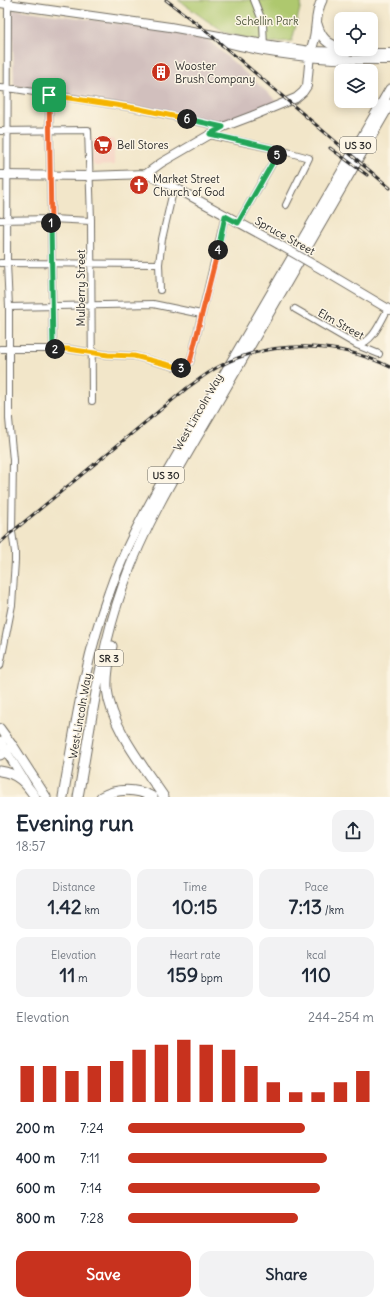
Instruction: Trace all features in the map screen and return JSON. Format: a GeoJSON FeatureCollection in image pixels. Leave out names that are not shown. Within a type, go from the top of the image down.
{"type":"FeatureCollection","features":[{"type":"Feature","properties":{"kind":"highway"},"geometry":{"type":"LineString","coordinates":[[310,54],[309,45],[313,11],[316,0]]}},
{"type":"Feature","properties":{"kind":"highway"},"geometry":{"type":"LineString","coordinates":[[310,54],[314,45],[318,11],[322,0]]}},
{"type":"Feature","properties":{"kind":"highway"},"geometry":{"type":"LineString","coordinates":[[318,11],[317,24],[319,31],[324,40],[334,45]]}},
{"type":"Feature","properties":{"kind":"highway"},"geometry":{"type":"LineString","coordinates":[[325,201],[344,162],[390,82]]}},
{"type":"Feature","properties":{"kind":"highway","name":"US 30"},"geometry":{"type":"LineString","coordinates":[[325,201],[390,89]]}},
{"type":"Feature","properties":{"kind":"highway","name":"West Lincoln Way"},"geometry":{"type":"LineString","coordinates":[[78,797],[93,707],[106,642],[130,567],[156,511],[174,477],[390,104]]}},
{"type":"Feature","properties":{"kind":"highway","name":"West Lincoln Way"},"geometry":{"type":"LineString","coordinates":[[63,797],[91,650],[112,582],[131,539],[164,478],[325,201]]}},
{"type":"Feature","properties":{"kind":"highway","name":"SR 3"},"geometry":{"type":"LineString","coordinates":[[156,511],[127,584],[112,642],[107,685],[112,711],[120,729],[164,797]]}},
{"type":"Feature","properties":{"kind":"highway"},"geometry":{"type":"LineString","coordinates":[[60,797],[72,733],[78,715]]}},
{"type":"Feature","properties":{"kind":"highway"},"geometry":{"type":"LineString","coordinates":[[0,760],[9,751],[46,797]]}},
{"type":"Feature","properties":{"kind":"highway"},"geometry":{"type":"LineString","coordinates":[[0,771],[15,776],[28,787],[35,797]]}},
{"type":"Feature","properties":{"kind":"highway"},"geometry":{"type":"LineString","coordinates":[[101,797],[116,791],[124,790],[139,792],[153,797]]}},
{"type":"Feature","properties":{"kind":"main road"},"geometry":{"type":"LineString","coordinates":[[5,2],[170,27],[246,48],[264,48],[354,61],[390,60]]}},
{"type":"Feature","properties":{"kind":"main road"},"geometry":{"type":"LineString","coordinates":[[378,53],[390,53]]}},
{"type":"Feature","properties":{"kind":"main road"},"geometry":{"type":"LineString","coordinates":[[310,54],[334,54]]}},
{"type":"Feature","properties":{"kind":"main road"},"geometry":{"type":"LineString","coordinates":[[3,174],[89,176],[146,174],[161,163],[223,127],[296,98],[307,86],[310,54]]}},
{"type":"Feature","properties":{"kind":"main road","name":"Spruce Street"},"geometry":{"type":"LineString","coordinates":[[146,174],[174,187],[278,244],[389,310]]}},
{"type":"Feature","properties":{"kind":"main road"},"geometry":{"type":"LineString","coordinates":[[0,728],[9,751],[28,787]]}},
{"type":"Feature","properties":{"kind":"main road"},"geometry":{"type":"LineString","coordinates":[[0,741],[9,751]]}},
{"type":"Feature","properties":{"kind":"street"},"geometry":{"type":"LineString","coordinates":[[254,0],[263,23],[264,48]]}},
{"type":"Feature","properties":{"kind":"street"},"geometry":{"type":"LineString","coordinates":[[0,666],[12,605],[16,560],[12,532],[13,483],[9,419],[9,307],[3,263],[3,174],[7,131],[5,2]]}},
{"type":"Feature","properties":{"kind":"street"},"geometry":{"type":"LineString","coordinates":[[0,88],[135,108],[223,127]]}},
{"type":"Feature","properties":{"kind":"street"},"geometry":{"type":"LineString","coordinates":[[49,95],[53,349]]}},
{"type":"Feature","properties":{"kind":"street"},"geometry":{"type":"LineString","coordinates":[[0,131],[50,130]]}},
{"type":"Feature","properties":{"kind":"street","name":"Mulberry Street"},"geometry":{"type":"LineString","coordinates":[[50,130],[88,130],[91,220],[92,401]]}},
{"type":"Feature","properties":{"kind":"street"},"geometry":{"type":"LineString","coordinates":[[210,134],[309,158],[286,205]]}},
{"type":"Feature","properties":{"kind":"street"},"geometry":{"type":"LineString","coordinates":[[238,223],[280,150]]}},
{"type":"Feature","properties":{"kind":"street"},"geometry":{"type":"LineString","coordinates":[[160,290],[159,264],[162,239],[174,187]]}},
{"type":"Feature","properties":{"kind":"street"},"geometry":{"type":"LineString","coordinates":[[0,349],[68,349],[91,353],[134,356],[179,368],[186,367],[190,362],[193,351],[225,216]]}},
{"type":"Feature","properties":{"kind":"street"},"geometry":{"type":"LineString","coordinates":[[3,221],[91,220]]}},
{"type":"Feature","properties":{"kind":"street"},"geometry":{"type":"LineString","coordinates":[[3,263],[159,264]]}},
{"type":"Feature","properties":{"kind":"street"},"geometry":{"type":"LineString","coordinates":[[9,307],[153,304],[202,314]]}},
{"type":"Feature","properties":{"kind":"street","name":"Elm Street"},"geometry":{"type":"LineString","coordinates":[[295,308],[357,345],[379,354]]}},
{"type":"Feature","properties":{"kind":"street"},"geometry":{"type":"LineString","coordinates":[[357,345],[365,343],[370,339],[389,310]]}},
{"type":"Feature","properties":{"kind":"shaded area"},"geometry":{"type":"Polygon","coordinates":[[[12,9],[202,34],[278,102],[221,126],[14,86],[12,9]]]}},
{"type":"Feature","properties":{"kind":"shaded area"},"geometry":{"type":"Polygon","coordinates":[[[91,139],[114,139],[114,165],[95,166],[91,162],[91,139]]]}},
{"type":"Feature","properties":{"kind":"green space","name":"Schellin Park"},"geometry":{"type":"Polygon","coordinates":[[[178,0],[302,0],[292,41],[264,43],[223,32],[178,0]]]}},
{"type":"Feature","properties":{"kind":"railway"},"geometry":{"type":"LineString","coordinates":[[166,0],[200,26],[390,188]]}},
{"type":"Feature","properties":{"kind":"railway"},"geometry":{"type":"LineString","coordinates":[[330,148],[367,175]]}},
{"type":"Feature","properties":{"kind":"railway"},"geometry":{"type":"LineString","coordinates":[[0,543],[187,388],[218,367],[238,358],[260,352],[282,348],[304,347],[326,348],[348,352],[370,358],[390,367]]}},
{"type":"Feature","properties":{"kind":"place","name":"Wooster Brush Company"},"geometry":{"type":"Point","coordinates":[161,72]}},
{"type":"Feature","properties":{"kind":"place","name":"Bell Stores"},"geometry":{"type":"Point","coordinates":[103,145]}},
{"type":"Feature","properties":{"kind":"place","name":"Market Street Church of God"},"geometry":{"type":"Point","coordinates":[139,185]}},
{"type":"Feature","properties":{"kind":"route"},"geometry":{"type":"LineString","coordinates":[[49,95],[135,108],[223,127],[210,134],[280,150],[238,223],[225,216],[193,351],[190,362],[186,367],[179,368],[134,356],[108,355],[68,349],[53,349],[49,95]]}}]}
